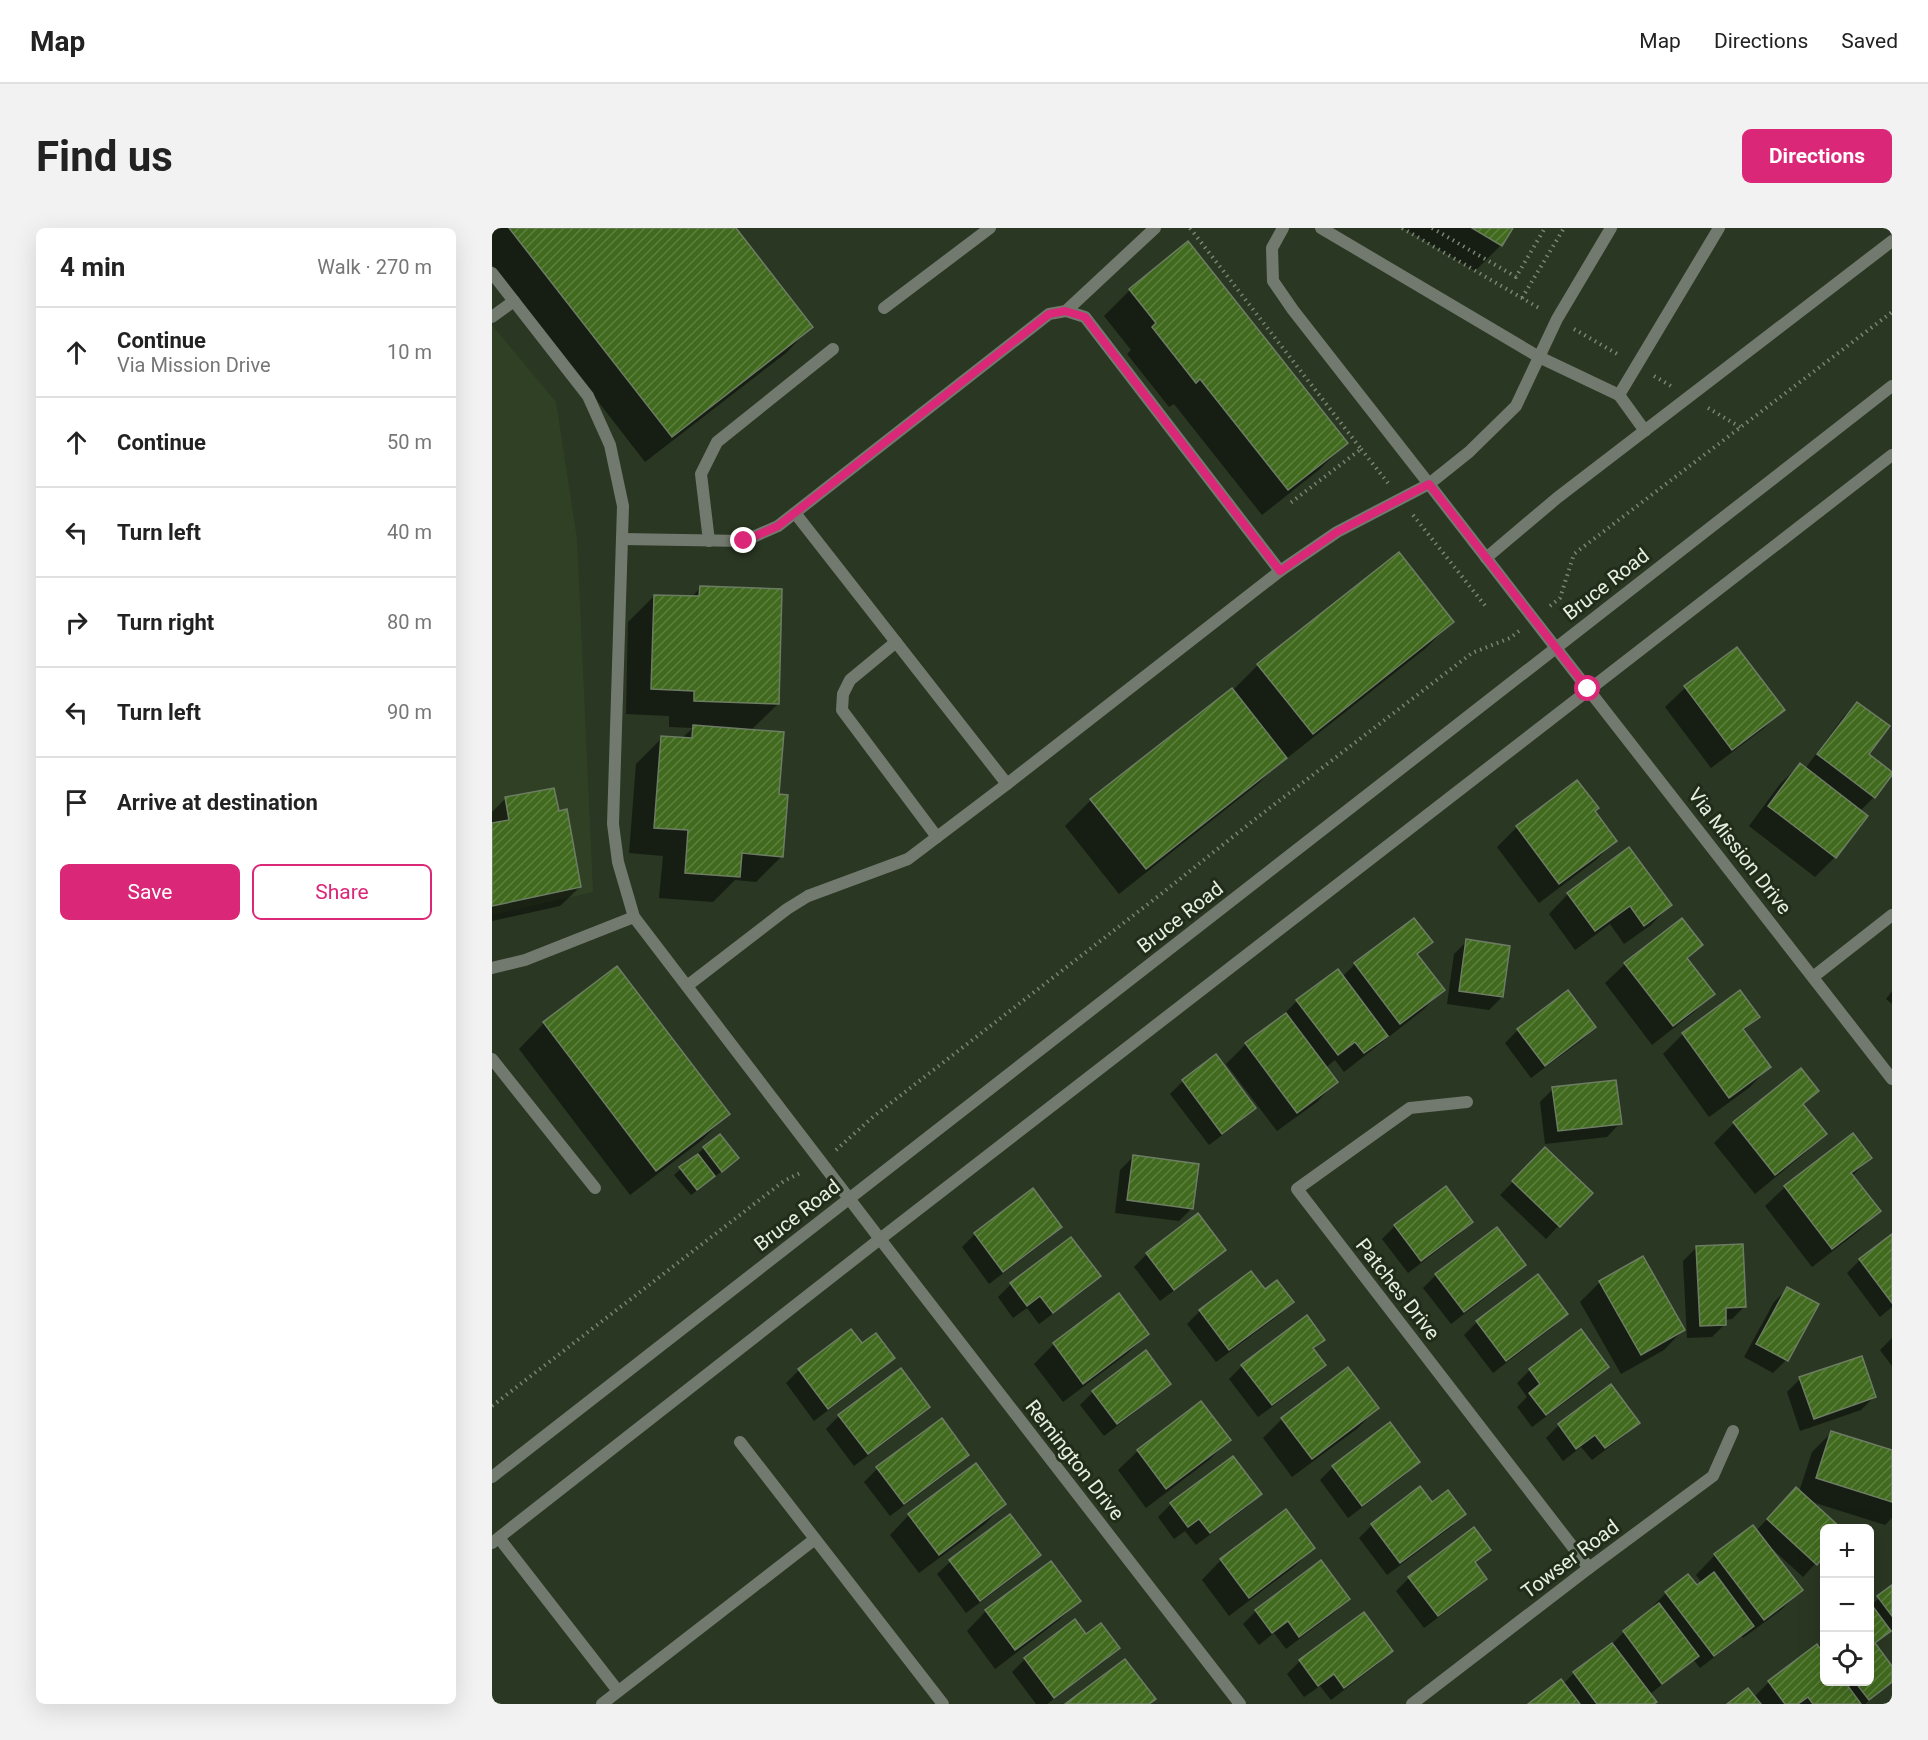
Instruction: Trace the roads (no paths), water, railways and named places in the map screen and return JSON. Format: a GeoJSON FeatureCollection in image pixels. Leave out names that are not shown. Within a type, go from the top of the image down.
{"type":"FeatureCollection","features":[{"type":"Feature","properties":{"kind":"street"},"geometry":{"type":"LineString","coordinates":[[884,308],[990,228]]}},
{"type":"Feature","properties":{"kind":"street"},"geometry":{"type":"LineString","coordinates":[[1065,311],[1155,228]]}},
{"type":"Feature","properties":{"kind":"street","name":"Via Mission Drive"},"geometry":{"type":"LineString","coordinates":[[1283,228],[1272,248],[1273,281],[1293,310],[1892,1079]]}},
{"type":"Feature","properties":{"kind":"street"},"geometry":{"type":"LineString","coordinates":[[1321,228],[1539,357],[1619,395],[1645,431]]}},
{"type":"Feature","properties":{"kind":"street"},"geometry":{"type":"LineString","coordinates":[[687,986],[787,909],[808,896],[908,859],[1280,571],[1337,532],[1429,484],[1468,452],[1516,406],[1557,319],[1611,228]]}},
{"type":"Feature","properties":{"kind":"street"},"geometry":{"type":"LineString","coordinates":[[1619,395],[1719,228]]}},
{"type":"Feature","properties":{"kind":"street"},"geometry":{"type":"LineString","coordinates":[[1486,558],[1557,498],[1892,241]]}},
{"type":"Feature","properties":{"kind":"street"},"geometry":{"type":"LineString","coordinates":[[492,273],[588,396],[610,445],[623,506],[613,824],[618,862],[634,917],[525,960],[492,968]]}},
{"type":"Feature","properties":{"kind":"street"},"geometry":{"type":"LineString","coordinates":[[492,317],[514,300]]}},
{"type":"Feature","properties":{"kind":"street"},"geometry":{"type":"LineString","coordinates":[[622,539],[744,541],[778,526],[1049,314],[1065,311],[1085,317],[1280,571]]}},
{"type":"Feature","properties":{"kind":"street"},"geometry":{"type":"LineString","coordinates":[[709,541],[701,474],[717,442],[833,349]]}},
{"type":"Feature","properties":{"kind":"street","name":"Bruce Road"},"geometry":{"type":"LineString","coordinates":[[492,1477],[1892,386]]}},
{"type":"Feature","properties":{"kind":"street"},"geometry":{"type":"LineString","coordinates":[[618,1691],[496,1540],[880,1239],[1892,455]]}},
{"type":"Feature","properties":{"kind":"street"},"geometry":{"type":"LineString","coordinates":[[795,513],[1007,784]]}},
{"type":"Feature","properties":{"kind":"street"},"geometry":{"type":"LineString","coordinates":[[896,642],[850,680],[843,694],[842,710],[937,837]]}},
{"type":"Feature","properties":{"kind":"street"},"geometry":{"type":"LineString","coordinates":[[1814,977],[1892,915]]}},
{"type":"Feature","properties":{"kind":"street","name":"Remington Drive"},"geometry":{"type":"LineString","coordinates":[[634,917],[1240,1704]]}},
{"type":"Feature","properties":{"kind":"street"},"geometry":{"type":"LineString","coordinates":[[492,1059],[595,1188]]}},
{"type":"Feature","properties":{"kind":"street","name":"Patches Drive"},"geometry":{"type":"LineString","coordinates":[[1467,1102],[1410,1108],[1297,1189],[1589,1568]]}},
{"type":"Feature","properties":{"kind":"street","name":"Towser Road"},"geometry":{"type":"LineString","coordinates":[[1412,1704],[1713,1476],[1733,1431]]}},
{"type":"Feature","properties":{"kind":"street"},"geometry":{"type":"LineString","coordinates":[[740,1442],[943,1704]]}},
{"type":"Feature","properties":{"kind":"street"},"geometry":{"type":"LineString","coordinates":[[602,1704],[815,1539]]}}]}
